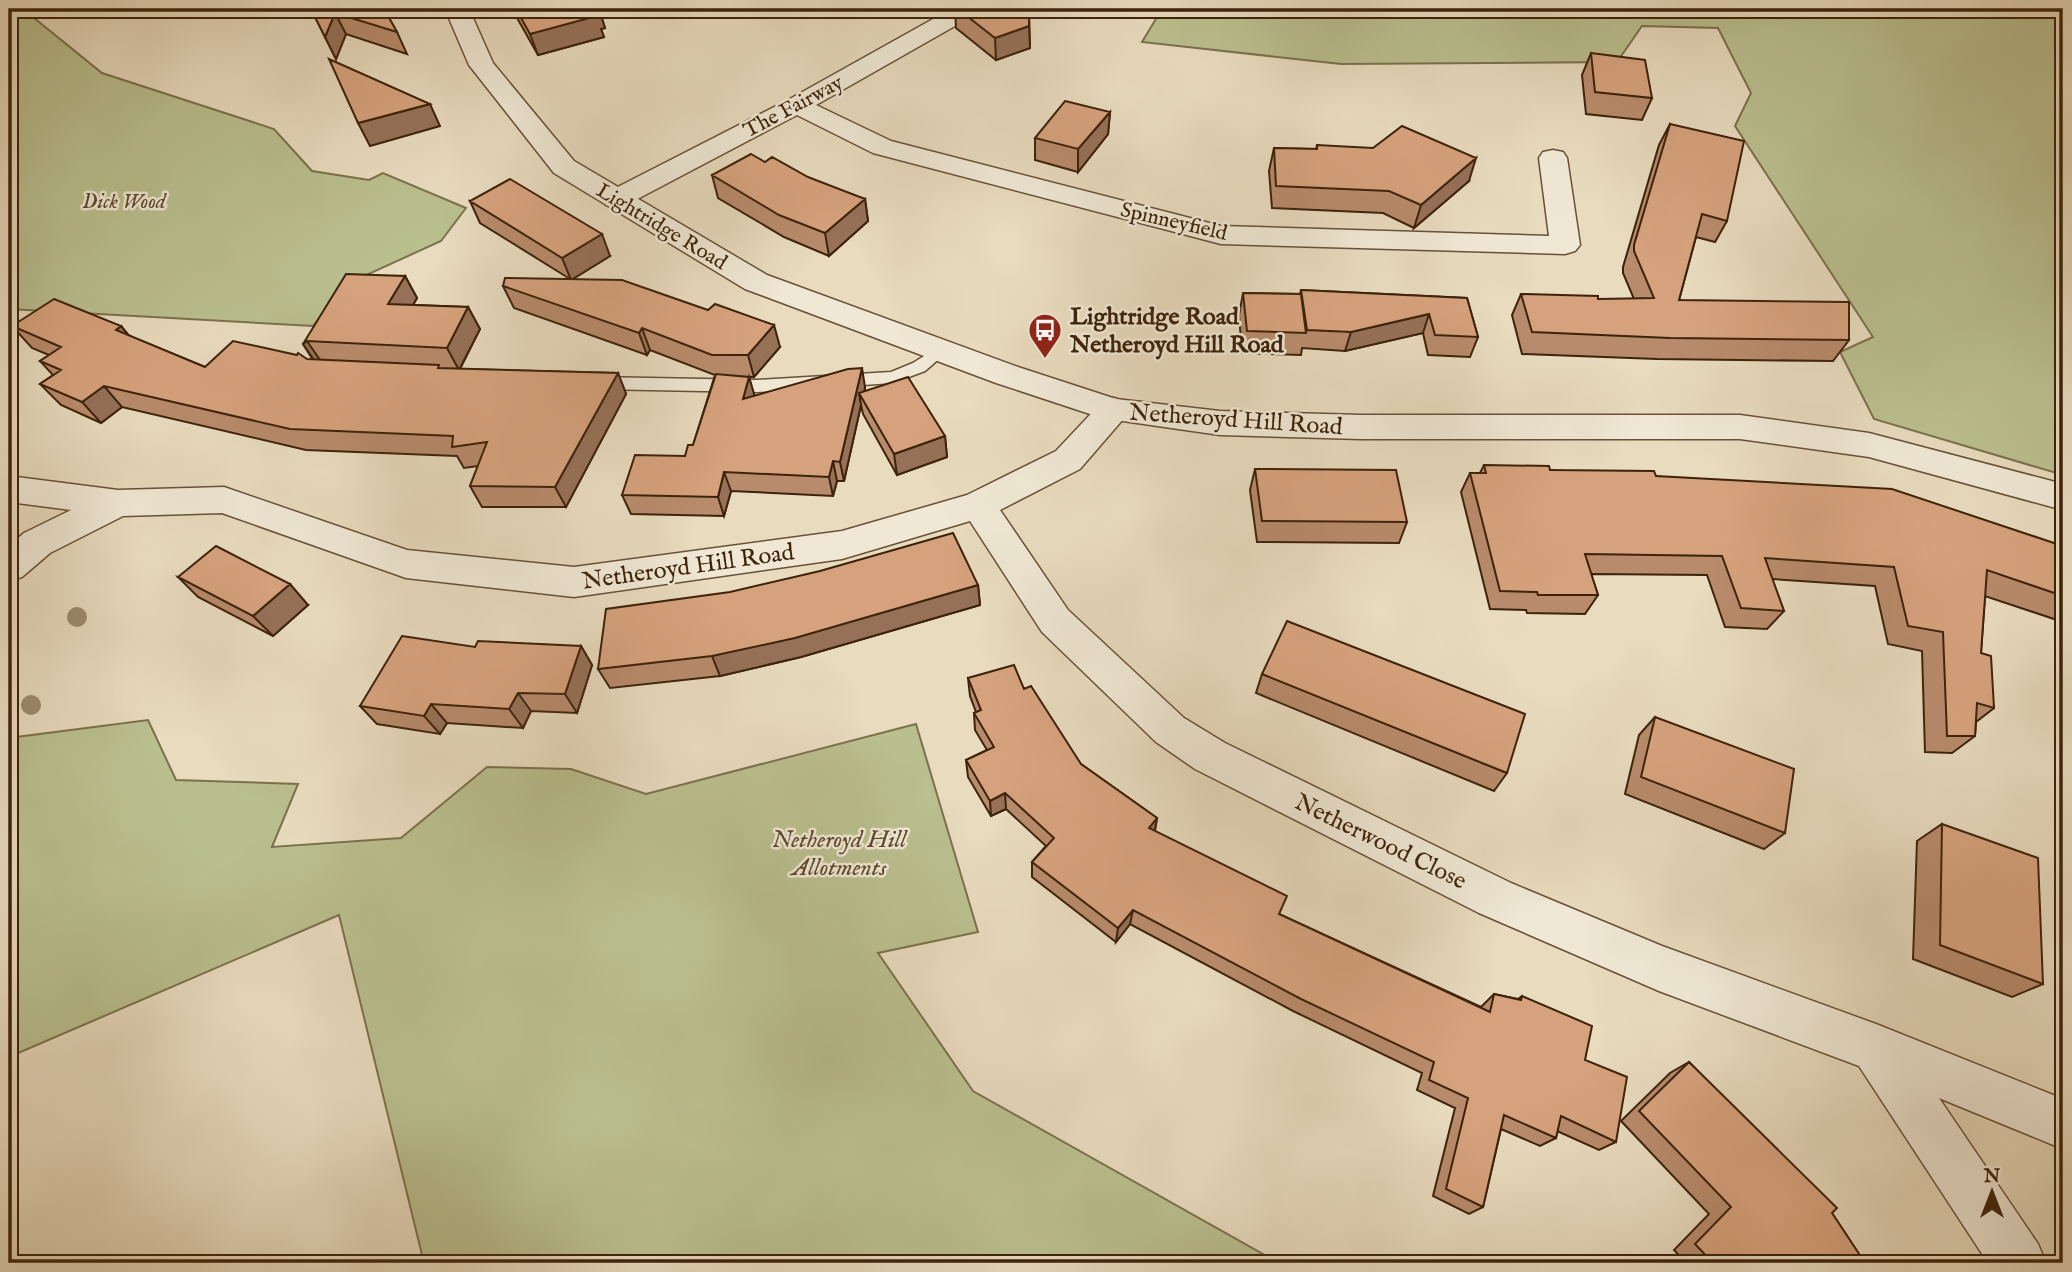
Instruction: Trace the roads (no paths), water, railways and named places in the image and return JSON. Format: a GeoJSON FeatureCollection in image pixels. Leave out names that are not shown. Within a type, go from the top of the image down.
{"type":"FeatureCollection","features":[{"type":"Feature","properties":{"kind":"street","name":"Lightridge Road"},"geometry":{"type":"LineString","coordinates":[[457,9],[481,65],[564,167],[616,199],[757,282],[940,351],[1114,410]]}},
{"type":"Feature","properties":{"kind":"street","name":"The Fairway"},"geometry":{"type":"LineString","coordinates":[[616,199],[797,105],[968,9]]}},
{"type":"Feature","properties":{"kind":"street","name":"Spinneyfield"},"geometry":{"type":"LineString","coordinates":[[797,105],[883,147],[1221,235],[1565,245],[1553,158]]}},
{"type":"Feature","properties":{"kind":"street","name":"Netheroyd Hill Road"},"geometry":{"type":"LineString","coordinates":[[9,567],[37,543],[118,503],[224,500],[406,564],[574,582],[842,545],[978,505],[1068,460],[1114,410],[1220,423],[1361,427],[1740,427],[1869,445],[2063,497]]}},
{"type":"Feature","properties":{"kind":"street"},"geometry":{"type":"LineString","coordinates":[[9,489],[118,503]]}},
{"type":"Feature","properties":{"kind":"street","name":"Netherwood Close"},"geometry":{"type":"LineString","coordinates":[[978,505],[1055,621],[1170,730],[1210,756],[1495,898],[1659,968],[1876,1048],[2063,1124]]}},
{"type":"Feature","properties":{"kind":"street"},"geometry":{"type":"LineString","coordinates":[[1876,1048],[2019,1263]]}},
{"type":"Feature","properties":{"kind":"lane"},"geometry":{"type":"LineString","coordinates":[[583,383],[757,386],[893,377],[919,367],[940,351]]}},
{"type":"Feature","properties":{"kind":"place","name":"Lightridge Road Netheroyd Hill Road"},"geometry":{"type":"Point","coordinates":[1045,360]}},
{"type":"Feature","properties":{"kind":"park label","name":"Dick Wood"},"geometry":{"type":"Point","coordinates":[124,201]}},
{"type":"Feature","properties":{"kind":"park label","name":"Netheroyd Hill Allotments"},"geometry":{"type":"Point","coordinates":[839,853]}}]}
